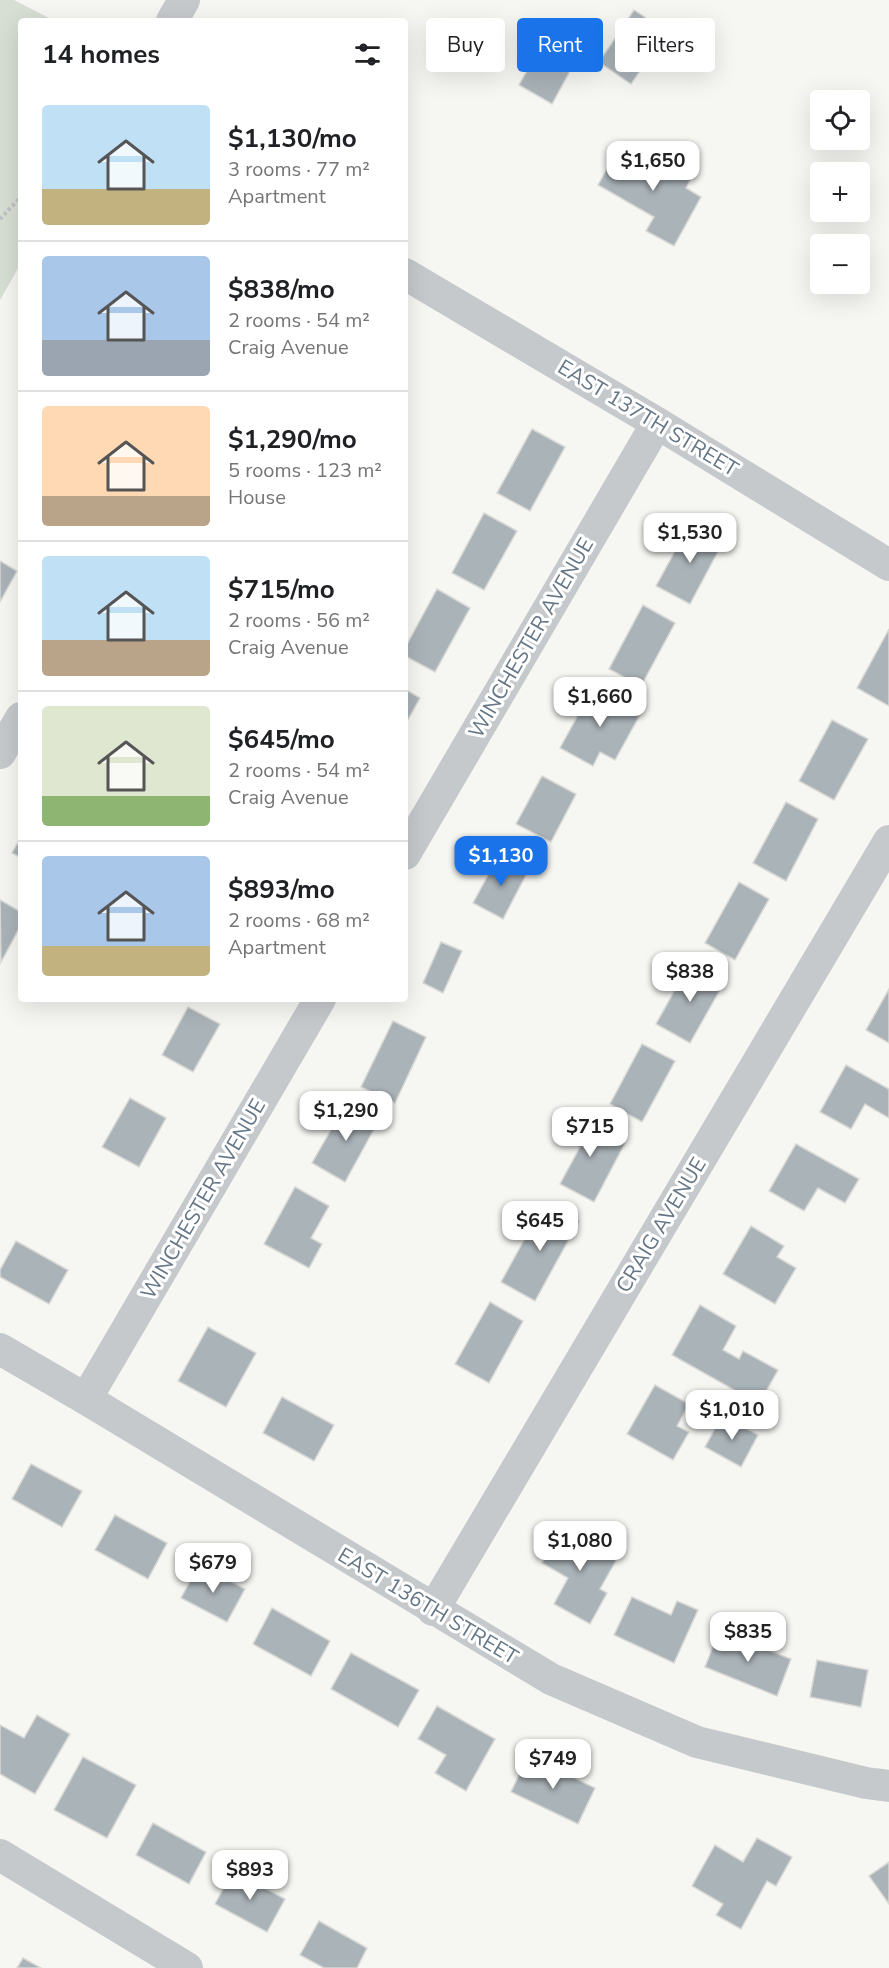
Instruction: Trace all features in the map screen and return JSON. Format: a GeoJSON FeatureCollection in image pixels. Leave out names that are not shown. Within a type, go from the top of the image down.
{"type":"FeatureCollection","features":[{"type":"Feature","properties":{"kind":"street"},"geometry":{"type":"LineString","coordinates":[[174,18],[184,0]]}},
{"type":"Feature","properties":{"kind":"street","name":"EAST 137TH STREET"},"geometry":{"type":"LineString","coordinates":[[408,276],[657,423],[889,565]]}},
{"type":"Feature","properties":{"kind":"street","name":"WINCHESTER AVENUE"},"geometry":{"type":"LineString","coordinates":[[408,849],[657,423]]}},
{"type":"Feature","properties":{"kind":"street"},"geometry":{"type":"LineString","coordinates":[[0,753],[18,723]]}},
{"type":"Feature","properties":{"kind":"street","name":"CRAIG AVENUE"},"geometry":{"type":"LineString","coordinates":[[433,1610],[889,841]]}},
{"type":"Feature","properties":{"kind":"street","name":"WINCHESTER AVENUE"},"geometry":{"type":"LineString","coordinates":[[86,1399],[318,1002]]}},
{"type":"Feature","properties":{"kind":"street","name":"EAST 136TH STREET"},"geometry":{"type":"LineString","coordinates":[[0,1349],[550,1679],[697,1742],[866,1783],[889,1786]]}},
{"type":"Feature","properties":{"kind":"street"},"geometry":{"type":"LineString","coordinates":[[0,1855],[187,1968]]}},
{"type":"Feature","properties":{"kind":"path"},"geometry":{"type":"LineString","coordinates":[[0,219],[18,200]]}},
{"type":"Feature","properties":{"kind":"shaded area"},"geometry":{"type":"Polygon","coordinates":[[[0,0],[14,0],[49,18],[18,18],[18,268],[0,300],[0,0]]]}},
{"type":"Feature","properties":{"kind":"building"},"geometry":{"type":"Polygon","coordinates":[[[634,10],[646,18],[629,18],[634,10]]]}},
{"type":"Feature","properties":{"kind":"building"},"geometry":{"type":"Polygon","coordinates":[[[615,38],[615,72],[639,72],[631,84],[603,65],[603,56],[615,38]]]}},
{"type":"Feature","properties":{"kind":"building"},"geometry":{"type":"Polygon","coordinates":[[[526,72],[569,72],[552,104],[519,85],[526,72]]]}},
{"type":"Feature","properties":{"kind":"building"},"geometry":{"type":"Polygon","coordinates":[[[620,146],[667,172],[673,162],[693,174],[686,188],[701,197],[674,246],[646,231],[654,217],[598,185],[620,146]]]}},
{"type":"Feature","properties":{"kind":"building"},"geometry":{"type":"Polygon","coordinates":[[[532,429],[565,447],[530,511],[497,493],[532,429]]]}},
{"type":"Feature","properties":{"kind":"building"},"geometry":{"type":"Polygon","coordinates":[[[484,513],[517,531],[484,590],[452,573],[484,513]]]}},
{"type":"Feature","properties":{"kind":"building"},"geometry":{"type":"Polygon","coordinates":[[[690,524],[723,542],[690,604],[656,586],[690,524]]]}},
{"type":"Feature","properties":{"kind":"building"},"geometry":{"type":"Polygon","coordinates":[[[0,561],[17,571],[0,602],[0,561]]]}},
{"type":"Feature","properties":{"kind":"building"},"geometry":{"type":"Polygon","coordinates":[[[437,589],[470,608],[435,672],[408,658],[408,642],[437,589]]]}},
{"type":"Feature","properties":{"kind":"building"},"geometry":{"type":"Polygon","coordinates":[[[643,605],[675,623],[641,686],[609,669],[643,605]]]}},
{"type":"Feature","properties":{"kind":"building"},"geometry":{"type":"Polygon","coordinates":[[[889,629],[889,706],[857,688],[889,629]]]}},
{"type":"Feature","properties":{"kind":"building"},"geometry":{"type":"Polygon","coordinates":[[[594,686],[641,713],[615,760],[600,752],[593,766],[560,748],[594,686]]]}},
{"type":"Feature","properties":{"kind":"building"},"geometry":{"type":"Polygon","coordinates":[[[408,691],[420,698],[408,720],[408,691]]]}},
{"type":"Feature","properties":{"kind":"building"},"geometry":{"type":"Polygon","coordinates":[[[832,720],[868,739],[834,800],[799,781],[832,720]]]}},
{"type":"Feature","properties":{"kind":"building"},"geometry":{"type":"Polygon","coordinates":[[[542,776],[576,794],[551,842],[516,824],[542,776]]]}},
{"type":"Feature","properties":{"kind":"building"},"geometry":{"type":"Polygon","coordinates":[[[786,802],[818,819],[786,881],[753,863],[786,802]]]}},
{"type":"Feature","properties":{"kind":"building"},"geometry":{"type":"Polygon","coordinates":[[[18,842],[18,856],[12,853],[18,842]]]}},
{"type":"Feature","properties":{"kind":"building"},"geometry":{"type":"Polygon","coordinates":[[[499,855],[528,871],[503,919],[473,903],[499,855]]]}},
{"type":"Feature","properties":{"kind":"building"},"geometry":{"type":"Polygon","coordinates":[[[739,882],[769,899],[735,960],[705,943],[739,882]]]}},
{"type":"Feature","properties":{"kind":"building"},"geometry":{"type":"Polygon","coordinates":[[[0,900],[18,910],[18,931],[1,962],[0,900]]]}},
{"type":"Feature","properties":{"kind":"building"},"geometry":{"type":"Polygon","coordinates":[[[441,942],[462,951],[443,993],[423,983],[441,942]]]}},
{"type":"Feature","properties":{"kind":"building"},"geometry":{"type":"Polygon","coordinates":[[[690,963],[725,981],[690,1043],[656,1024],[690,963]]]}},
{"type":"Feature","properties":{"kind":"building"},"geometry":{"type":"Polygon","coordinates":[[[889,989],[889,1043],[866,1030],[889,989]]]}},
{"type":"Feature","properties":{"kind":"building"},"geometry":{"type":"Polygon","coordinates":[[[188,1007],[220,1024],[193,1072],[162,1055],[188,1007]]]}},
{"type":"Feature","properties":{"kind":"building"},"geometry":{"type":"Polygon","coordinates":[[[393,1021],[426,1037],[395,1103],[361,1087],[393,1021]]]}},
{"type":"Feature","properties":{"kind":"building"},"geometry":{"type":"Polygon","coordinates":[[[642,1044],[675,1061],[642,1122],[610,1104],[642,1044]]]}},
{"type":"Feature","properties":{"kind":"building"},"geometry":{"type":"Polygon","coordinates":[[[846,1065],[889,1089],[889,1118],[865,1104],[851,1129],[820,1112],[846,1065]]]}},
{"type":"Feature","properties":{"kind":"building"},"geometry":{"type":"Polygon","coordinates":[[[130,1098],[166,1118],[139,1167],[102,1147],[130,1098]]]}},
{"type":"Feature","properties":{"kind":"building"},"geometry":{"type":"Polygon","coordinates":[[[347,1102],[379,1120],[345,1182],[312,1163],[347,1102]]]}},
{"type":"Feature","properties":{"kind":"building"},"geometry":{"type":"Polygon","coordinates":[[[571,1114],[625,1143],[594,1202],[560,1184],[580,1147],[560,1136],[571,1114]]]}},
{"type":"Feature","properties":{"kind":"building"},"geometry":{"type":"Polygon","coordinates":[[[796,1144],[859,1179],[845,1203],[818,1188],[804,1211],[769,1191],[796,1144]]]}},
{"type":"Feature","properties":{"kind":"building"},"geometry":{"type":"Polygon","coordinates":[[[295,1187],[329,1206],[311,1238],[322,1244],[309,1268],[264,1244],[295,1187]]]}},
{"type":"Feature","properties":{"kind":"building"},"geometry":{"type":"Polygon","coordinates":[[[545,1202],[579,1221],[535,1301],[501,1282],[545,1202]]]}},
{"type":"Feature","properties":{"kind":"building"},"geometry":{"type":"Polygon","coordinates":[[[751,1226],[784,1246],[777,1257],[796,1268],[775,1304],[723,1274],[751,1226]]]}},
{"type":"Feature","properties":{"kind":"building"},"geometry":{"type":"Polygon","coordinates":[[[16,1241],[68,1270],[49,1304],[0,1277],[0,1270],[16,1241]]]}},
{"type":"Feature","properties":{"kind":"building"},"geometry":{"type":"Polygon","coordinates":[[[490,1302],[523,1321],[489,1383],[455,1364],[490,1302]]]}},
{"type":"Feature","properties":{"kind":"building"},"geometry":{"type":"Polygon","coordinates":[[[700,1305],[736,1326],[723,1350],[739,1359],[743,1351],[778,1370],[759,1404],[672,1355],[700,1305]]]}},
{"type":"Feature","properties":{"kind":"building"},"geometry":{"type":"Polygon","coordinates":[[[208,1327],[256,1353],[226,1407],[178,1381],[208,1327]]]}},
{"type":"Feature","properties":{"kind":"building"},"geometry":{"type":"Polygon","coordinates":[[[655,1385],[689,1404],[677,1426],[689,1432],[673,1460],[627,1434],[655,1385]]]}},
{"type":"Feature","properties":{"kind":"building"},"geometry":{"type":"Polygon","coordinates":[[[282,1397],[334,1425],[314,1461],[263,1433],[282,1397]]]}},
{"type":"Feature","properties":{"kind":"building"},"geometry":{"type":"Polygon","coordinates":[[[722,1416],[758,1435],[741,1467],[705,1447],[722,1416]]]}},
{"type":"Feature","properties":{"kind":"building"},"geometry":{"type":"Polygon","coordinates":[[[31,1464],[82,1491],[62,1527],[12,1499],[31,1464]]]}},
{"type":"Feature","properties":{"kind":"building"},"geometry":{"type":"Polygon","coordinates":[[[115,1515],[167,1543],[148,1579],[95,1550],[115,1515]]]}},
{"type":"Feature","properties":{"kind":"building"},"geometry":{"type":"Polygon","coordinates":[[[564,1524],[619,1555],[600,1589],[607,1593],[590,1624],[554,1604],[568,1578],[542,1563],[564,1524]]]}},
{"type":"Feature","properties":{"kind":"building"},"geometry":{"type":"Polygon","coordinates":[[[199,1565],[245,1589],[227,1622],[181,1598],[199,1565]]]}},
{"type":"Feature","properties":{"kind":"building"},"geometry":{"type":"Polygon","coordinates":[[[632,1597],[671,1615],[677,1601],[698,1610],[674,1663],[614,1635],[632,1597]]]}},
{"type":"Feature","properties":{"kind":"building"},"geometry":{"type":"Polygon","coordinates":[[[272,1608],[330,1641],[311,1676],[253,1644],[272,1608]]]}},
{"type":"Feature","properties":{"kind":"building"},"geometry":{"type":"Polygon","coordinates":[[[719,1631],[791,1659],[777,1696],[705,1667],[719,1631]]]}},
{"type":"Feature","properties":{"kind":"building"},"geometry":{"type":"Polygon","coordinates":[[[351,1653],[419,1690],[398,1727],[331,1689],[351,1653]]]}},
{"type":"Feature","properties":{"kind":"building"},"geometry":{"type":"Polygon","coordinates":[[[817,1660],[868,1670],[861,1707],[810,1697],[817,1660]]]}},
{"type":"Feature","properties":{"kind":"building"},"geometry":{"type":"Polygon","coordinates":[[[437,1706],[495,1739],[466,1791],[435,1773],[446,1755],[418,1739],[437,1706]]]}},
{"type":"Feature","properties":{"kind":"building"},"geometry":{"type":"Polygon","coordinates":[[[37,1715],[70,1734],[35,1794],[0,1774],[0,1725],[24,1738],[37,1715]]]}},
{"type":"Feature","properties":{"kind":"building"},"geometry":{"type":"Polygon","coordinates":[[[528,1756],[595,1788],[578,1824],[511,1792],[528,1756]]]}},
{"type":"Feature","properties":{"kind":"building"},"geometry":{"type":"Polygon","coordinates":[[[83,1757],[136,1785],[107,1838],[54,1810],[83,1757]]]}},
{"type":"Feature","properties":{"kind":"building"},"geometry":{"type":"Polygon","coordinates":[[[153,1823],[206,1852],[189,1884],[136,1855],[153,1823]]]}},
{"type":"Feature","properties":{"kind":"building"},"geometry":{"type":"Polygon","coordinates":[[[757,1838],[792,1857],[776,1886],[767,1881],[741,1929],[716,1915],[723,1904],[692,1886],[715,1845],[743,1862],[757,1838]]]}},
{"type":"Feature","properties":{"kind":"building"},"geometry":{"type":"Polygon","coordinates":[[[889,1862],[889,1904],[869,1876],[889,1862]]]}},
{"type":"Feature","properties":{"kind":"building"},"geometry":{"type":"Polygon","coordinates":[[[233,1871],[285,1899],[267,1932],[215,1904],[233,1871]]]}},
{"type":"Feature","properties":{"kind":"building"},"geometry":{"type":"Polygon","coordinates":[[[319,1921],[367,1948],[357,1968],[324,1968],[300,1955],[319,1921]]]}},
{"type":"Feature","properties":{"kind":"building"},"geometry":{"type":"Polygon","coordinates":[[[23,1958],[41,1968],[17,1968],[23,1958]]]}}]}
